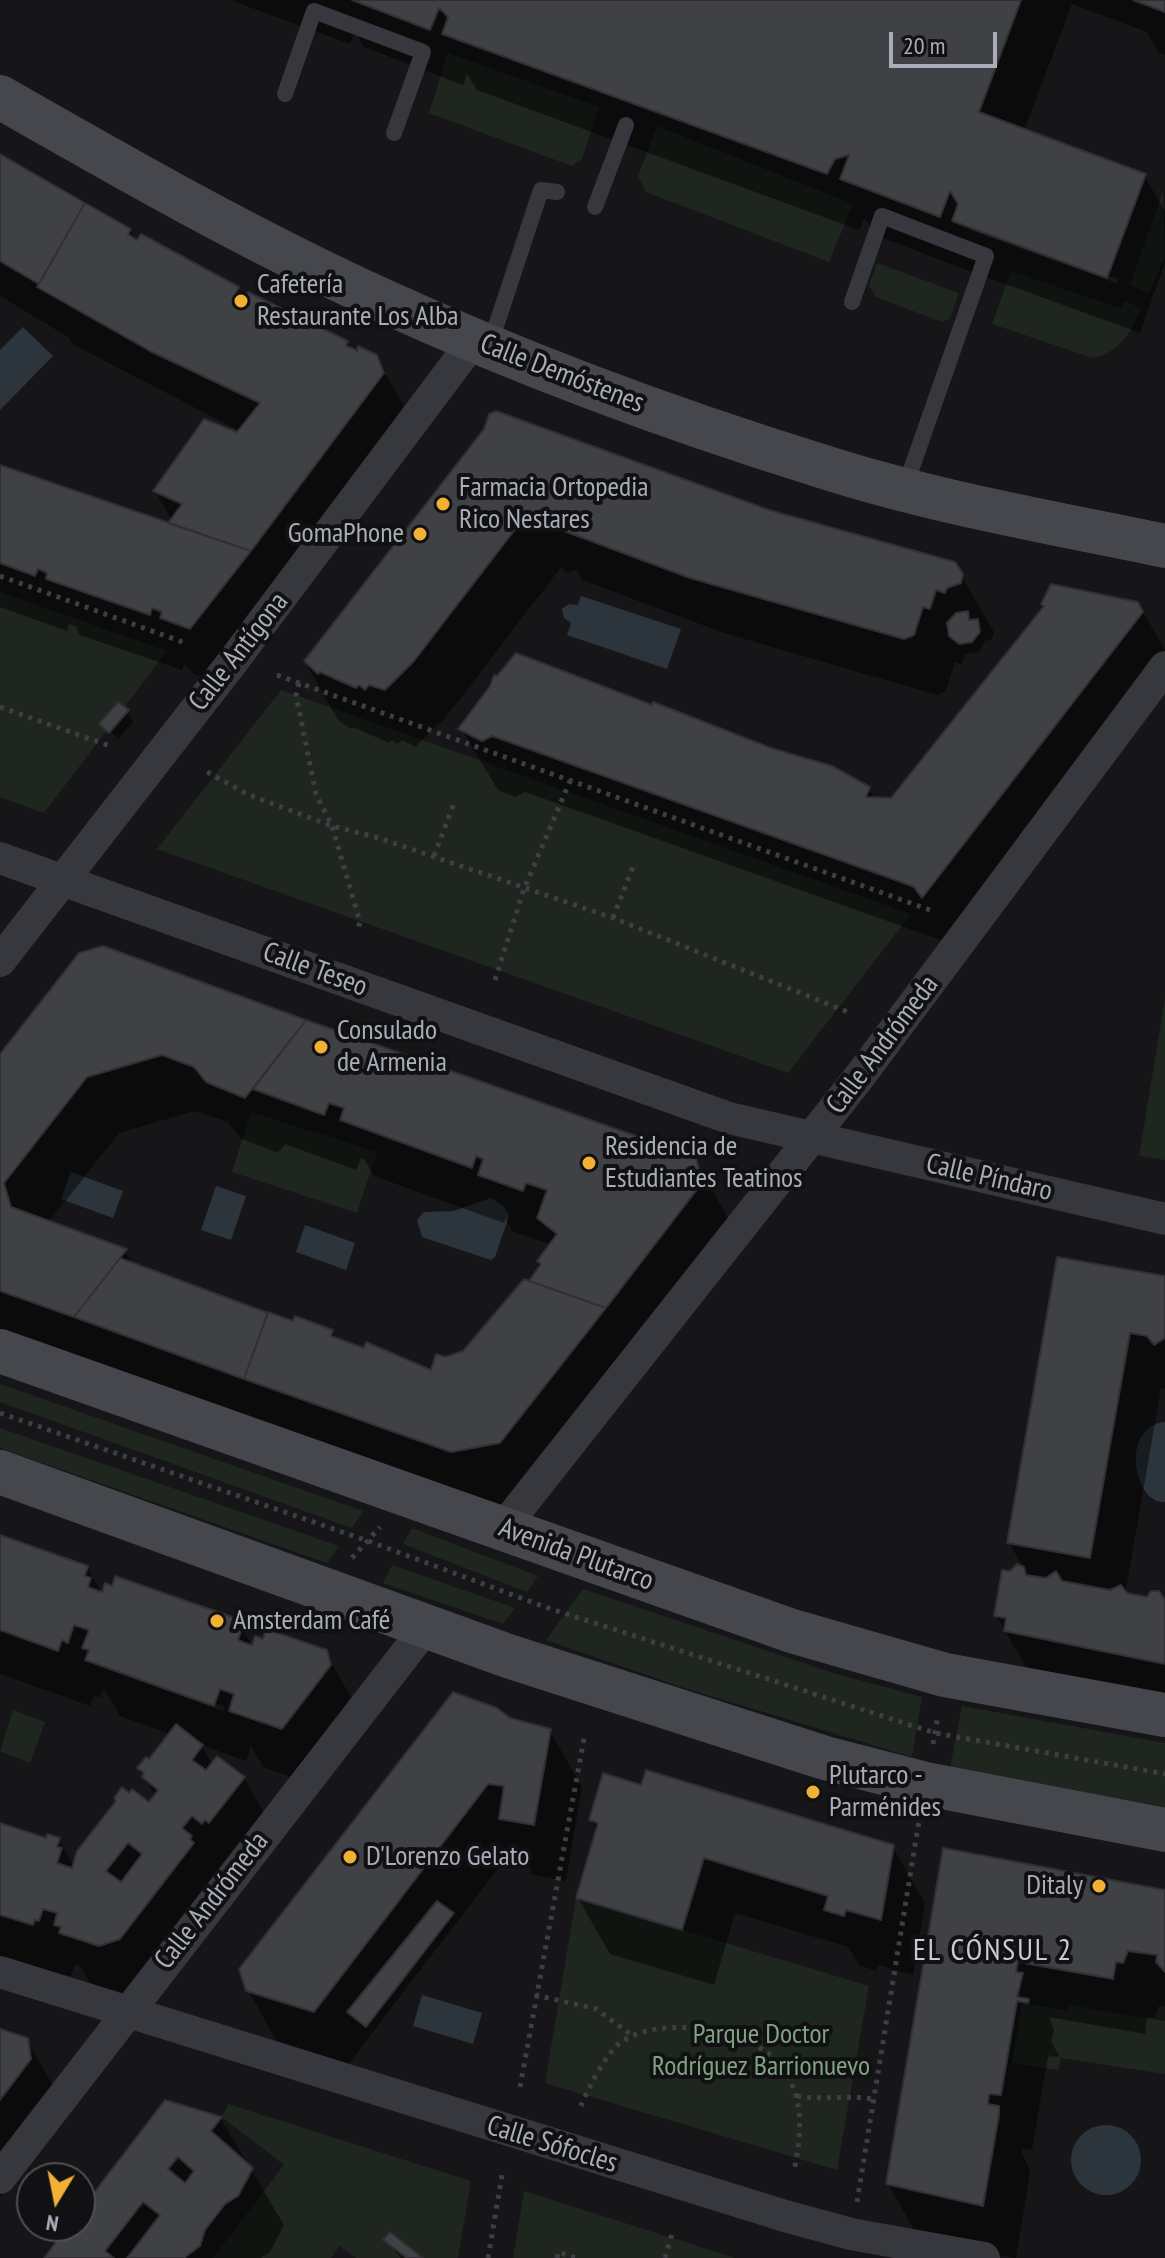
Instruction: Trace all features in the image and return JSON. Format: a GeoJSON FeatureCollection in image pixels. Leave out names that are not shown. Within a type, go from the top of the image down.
{"type":"FeatureCollection","features":[{"type":"Feature","properties":{"kind":"main road","name":"Calle Demóstenes"},"geometry":{"type":"LineString","coordinates":[[0,97],[160,189],[383,301],[613,396],[823,467],[1028,519],[1165,546]]}},
{"type":"Feature","properties":{"kind":"main road","name":"Avenida Plutarco"},"geometry":{"type":"LineString","coordinates":[[0,1351],[792,1631],[945,1675],[1165,1715]]}},
{"type":"Feature","properties":{"kind":"main road"},"geometry":{"type":"LineString","coordinates":[[0,1472],[508,1656],[825,1758],[926,1784],[1165,1830]]}},
{"type":"Feature","properties":{"kind":"street","name":"Calle Antígona"},"geometry":{"type":"LineString","coordinates":[[0,961],[482,343]]}},
{"type":"Feature","properties":{"kind":"street","name":"Calle Andrómeda"},"geometry":{"type":"LineString","coordinates":[[503,1528],[813,1137],[1165,667]]}},
{"type":"Feature","properties":{"kind":"street","name":"Calle Teseo"},"geometry":{"type":"LineString","coordinates":[[0,858],[729,1118],[813,1137]]}},
{"type":"Feature","properties":{"kind":"street","name":"Calle Píndaro"},"geometry":{"type":"LineString","coordinates":[[813,1137],[1165,1219]]}},
{"type":"Feature","properties":{"kind":"street","name":"Calle Andrómeda"},"geometry":{"type":"LineString","coordinates":[[0,2178],[125,2012],[427,1626]]}},
{"type":"Feature","properties":{"kind":"street","name":"Calle Sófocles"},"geometry":{"type":"LineString","coordinates":[[0,1972],[565,2150],[851,2234],[984,2258]]}},
{"type":"Feature","properties":{"kind":"lane"},"geometry":{"type":"LineString","coordinates":[[285,94],[314,11],[423,52],[394,133]]}},
{"type":"Feature","properties":{"kind":"lane"},"geometry":{"type":"LineString","coordinates":[[595,207],[626,125]]}},
{"type":"Feature","properties":{"kind":"lane"},"geometry":{"type":"LineString","coordinates":[[482,343],[541,190],[557,192]]}},
{"type":"Feature","properties":{"kind":"lane"},"geometry":{"type":"LineString","coordinates":[[852,302],[882,216],[986,256],[905,488]]}},
{"type":"Feature","properties":{"kind":"path"},"geometry":{"type":"LineString","coordinates":[[0,576],[188,644]]}},
{"type":"Feature","properties":{"kind":"path"},"geometry":{"type":"LineString","coordinates":[[277,675],[930,910]]}},
{"type":"Feature","properties":{"kind":"path"},"geometry":{"type":"LineString","coordinates":[[299,683],[296,695],[316,794],[332,826],[360,922],[357,932]]}},
{"type":"Feature","properties":{"kind":"path"},"geometry":{"type":"LineString","coordinates":[[0,707],[110,746]]}},
{"type":"Feature","properties":{"kind":"path"},"geometry":{"type":"LineString","coordinates":[[207,772],[249,795],[332,826],[434,856],[613,918],[848,1012]]}},
{"type":"Feature","properties":{"kind":"path"},"geometry":{"type":"LineString","coordinates":[[495,980],[524,889],[570,781]]}},
{"type":"Feature","properties":{"kind":"path"},"geometry":{"type":"LineString","coordinates":[[434,856],[454,803]]}},
{"type":"Feature","properties":{"kind":"path"},"geometry":{"type":"LineString","coordinates":[[613,918],[634,864]]}},
{"type":"Feature","properties":{"kind":"path"},"geometry":{"type":"LineString","coordinates":[[0,1413],[368,1541],[545,1607],[935,1733],[1165,1774]]}},
{"type":"Feature","properties":{"kind":"path"},"geometry":{"type":"LineString","coordinates":[[322,1591],[409,1495]]}},
{"type":"Feature","properties":{"kind":"path"},"geometry":{"type":"LineString","coordinates":[[851,2234],[945,1675]]}},
{"type":"Feature","properties":{"kind":"path"},"geometry":{"type":"LineString","coordinates":[[520,2087],[585,1733]]}},
{"type":"Feature","properties":{"kind":"path"},"geometry":{"type":"LineString","coordinates":[[535,1995],[596,2009],[634,2036]]}},
{"type":"Feature","properties":{"kind":"path"},"geometry":{"type":"LineString","coordinates":[[581,2106],[619,2043],[650,2030],[690,2025],[762,2048],[783,2068],[797,2096],[801,2133],[794,2171]]}},
{"type":"Feature","properties":{"kind":"path"},"geometry":{"type":"LineString","coordinates":[[797,2096],[821,2100],[851,2095],[873,2099]]}},
{"type":"Feature","properties":{"kind":"path"},"geometry":{"type":"LineString","coordinates":[[488,2258],[502,2175]]}},
{"type":"Feature","properties":{"kind":"path"},"geometry":{"type":"LineString","coordinates":[[665,2258],[673,2230]]}},
{"type":"Feature","properties":{"kind":"path"},"geometry":{"type":"LineString","coordinates":[[557,2258],[558,2252],[576,2258]]}},
{"type":"Feature","properties":{"kind":"green space"},"geometry":{"type":"Polygon","coordinates":[[[448,53],[599,107],[582,159],[572,166],[429,113],[448,53]]]}},
{"type":"Feature","properties":{"kind":"green space"},"geometry":{"type":"Polygon","coordinates":[[[657,126],[853,204],[829,262],[646,192],[638,176],[657,126]]]}},
{"type":"Feature","properties":{"kind":"green space"},"geometry":{"type":"Polygon","coordinates":[[[1163,191],[1165,257],[1149,294],[1130,285],[1163,191]]]}},
{"type":"Feature","properties":{"kind":"green space"},"geometry":{"type":"Polygon","coordinates":[[[877,263],[959,293],[950,319],[942,322],[876,297],[869,285],[877,263]]]}},
{"type":"Feature","properties":{"kind":"green space"},"geometry":{"type":"Polygon","coordinates":[[[1011,271],[1121,308],[1124,301],[1141,308],[1124,340],[1111,351],[1093,358],[992,324],[1011,271]]]}},
{"type":"Feature","properties":{"kind":"green space"},"geometry":{"type":"Polygon","coordinates":[[[0,592],[167,651],[44,813],[0,797],[0,592]]]}},
{"type":"Feature","properties":{"kind":"green space"},"geometry":{"type":"Polygon","coordinates":[[[281,690],[911,914],[788,1073],[157,849],[281,690]]]}},
{"type":"Feature","properties":{"kind":"green space"},"geometry":{"type":"Polygon","coordinates":[[[1165,999],[1165,1160],[1139,1156],[1165,999]]]}},
{"type":"Feature","properties":{"kind":"green space"},"geometry":{"type":"Polygon","coordinates":[[[251,1112],[377,1152],[357,1213],[232,1172],[251,1112]]]}},
{"type":"Feature","properties":{"kind":"green space"},"geometry":{"type":"Polygon","coordinates":[[[0,1384],[363,1511],[352,1528],[0,1402],[0,1384]]]}},
{"type":"Feature","properties":{"kind":"green space"},"geometry":{"type":"Polygon","coordinates":[[[0,1428],[339,1546],[327,1563],[0,1448],[0,1428]]]}},
{"type":"Feature","properties":{"kind":"green space"},"geometry":{"type":"Polygon","coordinates":[[[412,1528],[538,1576],[527,1592],[403,1544],[412,1528]]]}},
{"type":"Feature","properties":{"kind":"green space"},"geometry":{"type":"Polygon","coordinates":[[[392,1565],[515,1608],[503,1624],[383,1583],[392,1565]]]}},
{"type":"Feature","properties":{"kind":"green space"},"geometry":{"type":"Polygon","coordinates":[[[583,1589],[833,1673],[922,1697],[912,1757],[678,1686],[546,1640],[583,1589]]]}},
{"type":"Feature","properties":{"kind":"green space"},"geometry":{"type":"Polygon","coordinates":[[[962,1706],[1165,1743],[1165,1807],[950,1768],[962,1706]]]}},
{"type":"Feature","properties":{"kind":"green space"},"geometry":{"type":"Polygon","coordinates":[[[13,1710],[45,1722],[30,1763],[0,1751],[13,1710]]]}},
{"type":"Feature","properties":{"kind":"green space","name":"Parque Doctor Rodríguez Barrionuevo"},"geometry":{"type":"Polygon","coordinates":[[[576,1898],[869,1986],[837,2170],[545,2083],[576,1898]]]}},
{"type":"Feature","properties":{"kind":"green space"},"geometry":{"type":"Polygon","coordinates":[[[1022,2003],[1068,2011],[1070,2005],[1165,2021],[1165,2074],[1061,2058],[1058,2070],[1012,2063],[1022,2003]]]}},
{"type":"Feature","properties":{"kind":"green space"},"geometry":{"type":"Polygon","coordinates":[[[228,2104],[471,2181],[458,2258],[423,2258],[390,2232],[384,2241],[407,2258],[356,2258],[339,2246],[331,2258],[213,2258],[284,2165],[222,2117],[228,2104]]]}},
{"type":"Feature","properties":{"kind":"green space"},"geometry":{"type":"Polygon","coordinates":[[[524,2191],[735,2258],[513,2258],[524,2191]]]}},
{"type":"Feature","properties":{"kind":"shaded area"},"geometry":{"type":"Polygon","coordinates":[[[23,327],[53,356],[0,410],[0,350],[23,327]]]}},
{"type":"Feature","properties":{"kind":"shaded area"},"geometry":{"type":"Polygon","coordinates":[[[581,596],[681,629],[667,669],[567,635],[571,623],[564,618],[562,609],[569,604],[578,605],[581,596]]]}},
{"type":"Feature","properties":{"kind":"shaded area"},"geometry":{"type":"Polygon","coordinates":[[[71,1172],[123,1191],[113,1218],[61,1199],[71,1172]]]}},
{"type":"Feature","properties":{"kind":"shaded area"},"geometry":{"type":"Polygon","coordinates":[[[216,1186],[246,1196],[231,1240],[201,1230],[216,1186]]]}},
{"type":"Feature","properties":{"kind":"shaded area"},"geometry":{"type":"Polygon","coordinates":[[[491,1198],[504,1206],[509,1216],[495,1257],[491,1260],[422,1237],[417,1220],[424,1212],[453,1211],[491,1198]]]}},
{"type":"Feature","properties":{"kind":"shaded area"},"geometry":{"type":"Polygon","coordinates":[[[305,1225],[355,1243],[346,1270],[296,1252],[305,1225]]]}},
{"type":"Feature","properties":{"kind":"shaded area"},"geometry":{"type":"Polygon","coordinates":[[[1165,1422],[1165,1502],[1154,1500],[1145,1491],[1136,1465],[1141,1437],[1151,1427],[1165,1422]]]}},
{"type":"Feature","properties":{"kind":"shaded area"},"geometry":{"type":"Polygon","coordinates":[[[422,1995],[482,2013],[473,2044],[413,2026],[422,1995]]]}},
{"type":"Feature","properties":{"kind":"shaded area"},"geometry":{"type":"Polygon","coordinates":[[[1099,2125],[1113,2125],[1135,2140],[1141,2160],[1139,2173],[1131,2185],[1113,2195],[1099,2195],[1077,2180],[1071,2167],[1071,2153],[1086,2131],[1099,2125]]]}},
{"type":"Feature","properties":{"kind":"building"},"geometry":{"type":"Polygon","coordinates":[[[352,0],[1021,0],[979,112],[1146,174],[1107,278],[952,221],[958,204],[950,191],[940,217],[840,179],[849,155],[835,159],[827,174],[442,34],[448,17],[439,8],[430,30],[352,0]]]}},
{"type":"Feature","properties":{"kind":"building"},"geometry":{"type":"Polygon","coordinates":[[[1133,0],[1165,0],[1165,12],[1133,0]]]}},
{"type":"Feature","properties":{"kind":"building"},"geometry":{"type":"Polygon","coordinates":[[[0,154],[85,203],[39,284],[0,261],[0,154]]]}},
{"type":"Feature","properties":{"kind":"building"},"geometry":{"type":"Polygon","coordinates":[[[85,203],[131,229],[128,234],[137,240],[141,234],[239,287],[236,293],[245,297],[248,292],[348,341],[346,346],[357,351],[358,346],[377,355],[384,373],[251,551],[168,523],[182,504],[153,491],[204,419],[237,432],[260,403],[150,351],[37,287],[85,203]]]}},
{"type":"Feature","properties":{"kind":"building"},"geometry":{"type":"Polygon","coordinates":[[[496,411],[769,510],[955,562],[963,574],[961,583],[947,588],[945,593],[936,590],[930,609],[923,607],[914,635],[904,639],[690,578],[548,525],[549,513],[532,518],[530,510],[414,661],[385,690],[369,685],[365,690],[359,685],[356,688],[320,672],[318,674],[304,661],[484,429],[489,414],[496,411]]]}},
{"type":"Feature","properties":{"kind":"building"},"geometry":{"type":"Polygon","coordinates":[[[0,465],[251,551],[190,629],[160,618],[162,612],[152,608],[150,615],[46,579],[47,573],[38,569],[35,576],[0,563],[0,465]]]}},
{"type":"Feature","properties":{"kind":"building"},"geometry":{"type":"Polygon","coordinates":[[[1051,584],[1138,602],[1143,612],[922,898],[914,887],[901,882],[492,736],[482,741],[458,729],[490,686],[494,675],[497,676],[516,653],[771,748],[832,766],[870,787],[866,797],[891,798],[1044,606],[1041,604],[1051,584]]]}},
{"type":"Feature","properties":{"kind":"building"},"geometry":{"type":"Polygon","coordinates":[[[968,611],[969,620],[978,619],[980,632],[972,642],[959,644],[949,636],[947,623],[956,613],[968,611]]]}},
{"type":"Feature","properties":{"kind":"building"},"geometry":{"type":"Polygon","coordinates":[[[118,702],[129,710],[109,733],[99,724],[118,702]]]}},
{"type":"Feature","properties":{"kind":"building"},"geometry":{"type":"Polygon","coordinates":[[[103,946],[306,1020],[245,1098],[206,1082],[194,1067],[162,1055],[87,1077],[4,1183],[11,1207],[127,1249],[74,1317],[0,1291],[0,1054],[79,953],[103,946]]]}},
{"type":"Feature","properties":{"kind":"building","name":"Residencia de Estudiantes Teatinos"},"geometry":{"type":"Polygon","coordinates":[[[306,1020],[696,1157],[702,1183],[606,1308],[529,1281],[541,1264],[537,1261],[557,1234],[537,1218],[547,1190],[526,1183],[523,1191],[478,1175],[483,1159],[476,1156],[472,1168],[340,1120],[344,1108],[329,1103],[324,1115],[253,1089],[306,1020]]]}},
{"type":"Feature","properties":{"kind":"building"},"geometry":{"type":"Polygon","coordinates":[[[1057,1257],[1165,1276],[1165,1338],[1154,1345],[1147,1336],[1130,1333],[1090,1558],[1007,1543],[1057,1257]]]}},
{"type":"Feature","properties":{"kind":"building"},"geometry":{"type":"Polygon","coordinates":[[[120,1258],[268,1313],[244,1379],[74,1317],[120,1258]]]}},
{"type":"Feature","properties":{"kind":"building"},"geometry":{"type":"Polygon","coordinates":[[[524,1279],[606,1308],[500,1443],[451,1452],[244,1379],[268,1312],[293,1321],[295,1316],[333,1330],[331,1336],[364,1348],[366,1342],[431,1370],[436,1354],[445,1357],[463,1351],[524,1279]]]}},
{"type":"Feature","properties":{"kind":"building"},"geometry":{"type":"Polygon","coordinates":[[[0,1535],[88,1566],[85,1576],[91,1578],[88,1587],[102,1592],[105,1583],[112,1586],[115,1576],[238,1619],[234,1629],[241,1631],[238,1640],[245,1643],[252,1645],[255,1636],[263,1639],[266,1629],[327,1650],[331,1665],[282,1729],[229,1711],[234,1694],[220,1689],[214,1706],[85,1660],[89,1650],[82,1648],[89,1630],[74,1625],[68,1643],[62,1640],[58,1651],[0,1630],[0,1535]]]}},
{"type":"Feature","properties":{"kind":"building"},"geometry":{"type":"Polygon","coordinates":[[[1017,1564],[1024,1567],[1026,1575],[1046,1578],[1056,1571],[1062,1581],[1110,1590],[1121,1585],[1127,1593],[1147,1597],[1151,1591],[1159,1591],[1165,1600],[1165,1664],[1004,1631],[1006,1618],[994,1616],[1002,1570],[1010,1571],[1017,1564]]]}},
{"type":"Feature","properties":{"kind":"building"},"geometry":{"type":"Polygon","coordinates":[[[453,1692],[497,1708],[510,1718],[551,1729],[534,1825],[499,1819],[504,1786],[488,1784],[314,2012],[246,1991],[239,1969],[453,1692]]]}},
{"type":"Feature","properties":{"kind":"building"},"geometry":{"type":"Polygon","coordinates":[[[176,1724],[203,1745],[192,1760],[206,1770],[217,1756],[245,1777],[209,1823],[205,1820],[202,1824],[192,1816],[182,1828],[192,1836],[190,1839],[194,1843],[120,1939],[99,1946],[59,1933],[61,1927],[54,1925],[57,1913],[43,1909],[39,1921],[35,1920],[33,1925],[0,1915],[0,1823],[46,1838],[47,1834],[60,1838],[57,1847],[62,1848],[57,1863],[72,1868],[77,1851],[116,1801],[114,1798],[122,1787],[129,1793],[132,1789],[149,1802],[158,1790],[142,1777],[144,1773],[137,1768],[146,1757],[149,1759],[176,1724]],[[128,1843],[106,1871],[121,1882],[142,1854],[128,1843]]]}},
{"type":"Feature","properties":{"kind":"building"},"geometry":{"type":"Polygon","coordinates":[[[646,1770],[894,1845],[881,1920],[846,1910],[844,1916],[824,1910],[828,1896],[704,1858],[682,1930],[576,1898],[598,1823],[589,1820],[603,1773],[641,1785],[646,1770]]]}},
{"type":"Feature","properties":{"kind":"building"},"geometry":{"type":"Polygon","coordinates":[[[943,1848],[1165,1890],[1165,1972],[1156,1962],[1157,1955],[1128,1951],[1123,1963],[1116,1962],[1113,1979],[1018,1962],[1016,1972],[1023,1973],[1017,1997],[1029,1999],[1028,2003],[1017,2001],[1001,2095],[989,2094],[988,2104],[999,2106],[999,2115],[983,2206],[886,2184],[943,1848]]]}},
{"type":"Feature","properties":{"kind":"building"},"geometry":{"type":"Polygon","coordinates":[[[437,1901],[454,1913],[366,2027],[347,2012],[437,1901]]]}},
{"type":"Feature","properties":{"kind":"building"},"geometry":{"type":"Polygon","coordinates":[[[0,2029],[28,2038],[31,2059],[0,2100],[0,2029]]]}},
{"type":"Feature","properties":{"kind":"building"},"geometry":{"type":"Polygon","coordinates":[[[165,2100],[222,2117],[211,2131],[253,2168],[238,2196],[225,2204],[205,2230],[200,2246],[184,2258],[127,2258],[160,2215],[143,2202],[105,2251],[114,2258],[44,2258],[56,2242],[96,2242],[96,2190],[165,2100]],[[178,2157],[168,2169],[185,2183],[194,2171],[178,2157]]]}},
{"type":"Feature","properties":{"kind":"building"},"geometry":{"type":"Polygon","coordinates":[[[390,2232],[423,2258],[407,2258],[383,2240],[390,2232]]]}},
{"type":"Feature","properties":{"kind":"place","name":"Cafetería Restaurante Los Alba"},"geometry":{"type":"Point","coordinates":[241,301]}},
{"type":"Feature","properties":{"kind":"place","name":"Farmacia Ortopedia Rico Nestares"},"geometry":{"type":"Point","coordinates":[443,504]}},
{"type":"Feature","properties":{"kind":"place","name":"GomaPhone"},"geometry":{"type":"Point","coordinates":[420,534]}},
{"type":"Feature","properties":{"kind":"place","name":"Consulado de Armenia"},"geometry":{"type":"Point","coordinates":[321,1047]}},
{"type":"Feature","properties":{"kind":"place","name":"Residencia de Estudiantes Teatinos"},"geometry":{"type":"Point","coordinates":[589,1163]}},
{"type":"Feature","properties":{"kind":"place","name":"Amsterdam Café"},"geometry":{"type":"Point","coordinates":[217,1621]}},
{"type":"Feature","properties":{"kind":"place","name":"Plutarco - Parménides"},"geometry":{"type":"Point","coordinates":[813,1792]}},
{"type":"Feature","properties":{"kind":"place","name":"D'Lorenzo Gelato"},"geometry":{"type":"Point","coordinates":[350,1857]}},
{"type":"Feature","properties":{"kind":"place","name":"Ditaly"},"geometry":{"type":"Point","coordinates":[1099,1886]}},
{"type":"Feature","properties":{"kind":"district","name":"EL CÓNSUL 2"},"geometry":{"type":"Point","coordinates":[993,1951]}}]}
